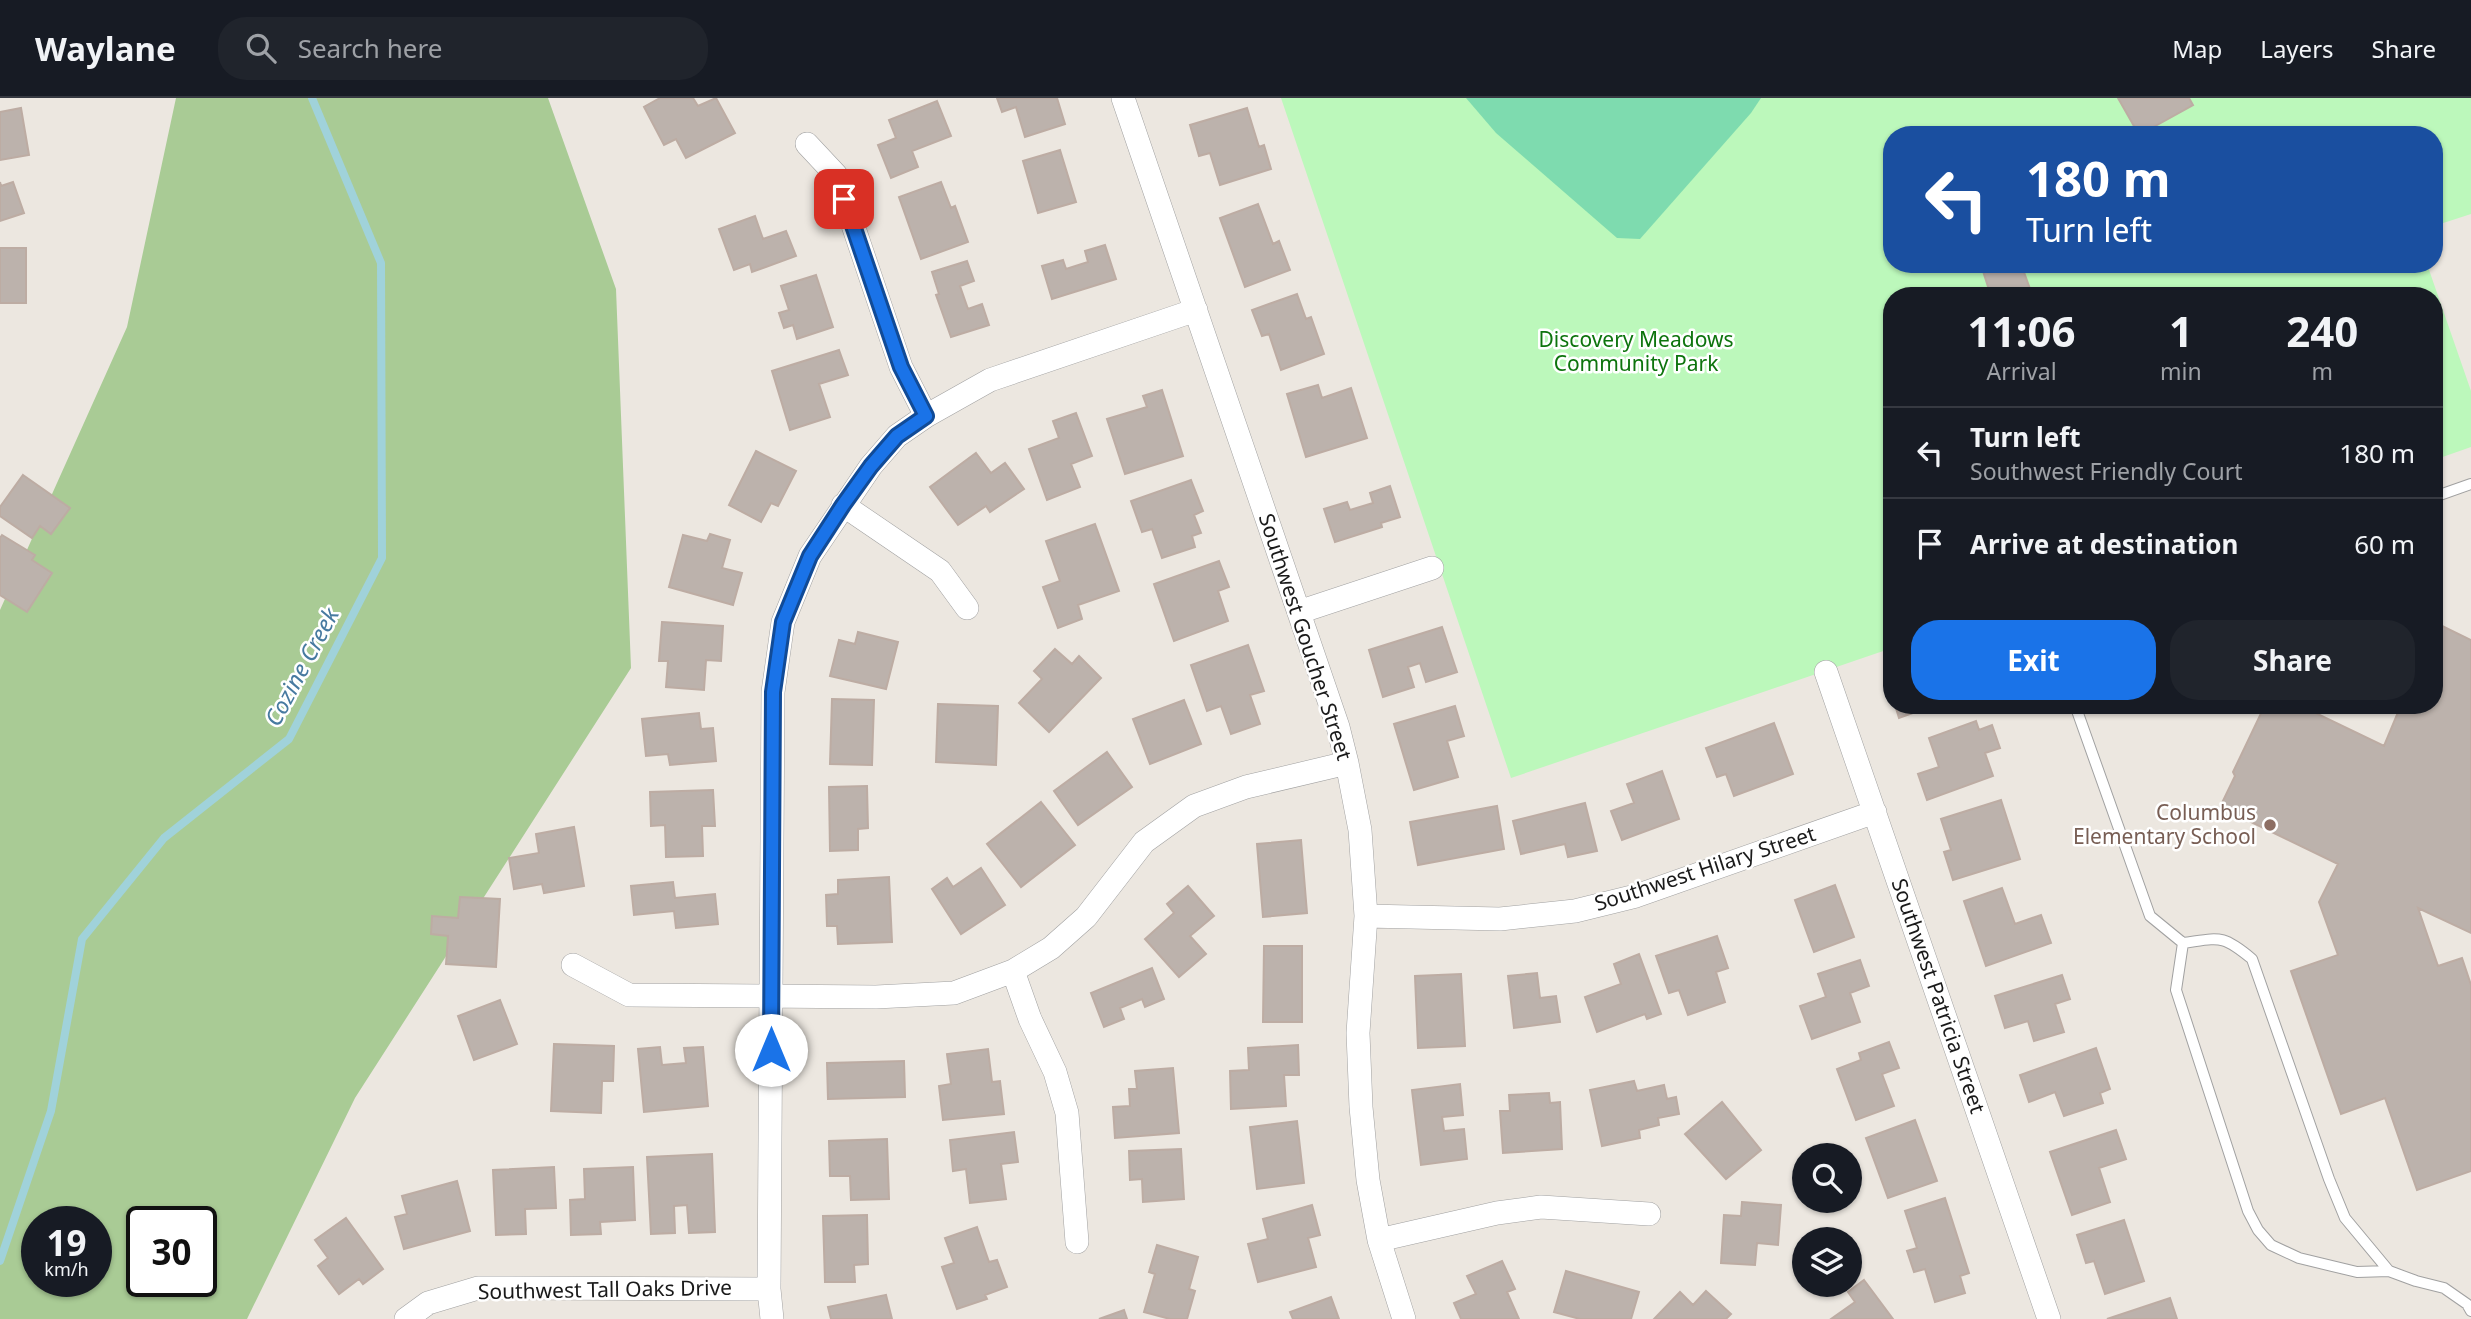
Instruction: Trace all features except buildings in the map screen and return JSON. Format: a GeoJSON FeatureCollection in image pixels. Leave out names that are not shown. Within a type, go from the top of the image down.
{"type":"FeatureCollection","features":[{"type":"Feature","properties":{"kind":"street","name":"Southwest Goucher Street"},"geometry":{"type":"LineString","coordinates":[[1123,98],[1338,727],[1347,763],[1360,830],[1366,916],[1358,1033],[1367,1180],[1380,1240],[1404,1319]]}},
{"type":"Feature","properties":{"kind":"street"},"geometry":{"type":"LineString","coordinates":[[807,144],[836,175],[901,367],[926,416]]}},
{"type":"Feature","properties":{"kind":"street"},"geometry":{"type":"LineString","coordinates":[[772,1319],[769,1289],[773,692],[783,622],[810,556],[871,466],[897,436],[926,416],[990,380],[1196,310]]}},
{"type":"Feature","properties":{"kind":"street"},"geometry":{"type":"LineString","coordinates":[[843,505],[940,571],[967,608]]}},
{"type":"Feature","properties":{"kind":"street"},"geometry":{"type":"LineString","coordinates":[[1298,612],[1432,568]]}},
{"type":"Feature","properties":{"kind":"street","name":"Southwest Patricia Street"},"geometry":{"type":"LineString","coordinates":[[1826,673],[2049,1319]]}},
{"type":"Feature","properties":{"kind":"street"},"geometry":{"type":"LineString","coordinates":[[573,965],[629,995],[876,997],[954,993],[1013,971],[1051,948],[1086,917],[1144,842],[1194,806],[1246,787],[1347,763]]}},
{"type":"Feature","properties":{"kind":"street","name":"Southwest Hilary Street"},"geometry":{"type":"LineString","coordinates":[[1366,916],[1500,919],[1575,911],[1636,896],[1875,812]]}},
{"type":"Feature","properties":{"kind":"street"},"geometry":{"type":"LineString","coordinates":[[1013,971],[1030,1018],[1055,1072],[1067,1112],[1077,1242]]}},
{"type":"Feature","properties":{"kind":"street"},"geometry":{"type":"LineString","coordinates":[[1380,1240],[1497,1213],[1541,1206],[1649,1214]]}},
{"type":"Feature","properties":{"kind":"street","name":"Southwest Tall Oaks Drive"},"geometry":{"type":"LineString","coordinates":[[406,1319],[428,1303],[478,1288],[769,1289]]}},
{"type":"Feature","properties":{"kind":"lane"},"geometry":{"type":"LineString","coordinates":[[2443,494],[2471,484]]}},
{"type":"Feature","properties":{"kind":"lane"},"geometry":{"type":"LineString","coordinates":[[2078,714],[2150,916],[2183,943],[2215,939],[2231,941],[2252,959],[2329,1180],[2345,1218],[2389,1270]]}},
{"type":"Feature","properties":{"kind":"lane"},"geometry":{"type":"LineString","coordinates":[[2183,943],[2176,990],[2248,1211],[2258,1230],[2271,1245],[2299,1258],[2357,1272],[2389,1270],[2444,1288],[2467,1304],[2471,1311]]}},
{"type":"Feature","properties":{"kind":"green space"},"geometry":{"type":"Polygon","coordinates":[[[176,98],[548,98],[616,289],[631,668],[355,1098],[247,1319],[0,1319],[0,610],[127,327],[176,98]]]}},
{"type":"Feature","properties":{"kind":"green space","name":"Discovery Meadows Community Park"},"geometry":{"type":"Polygon","coordinates":[[[1281,98],[2471,98],[2471,214],[2443,223],[2443,126],[1883,126],[1883,273],[2430,273],[2435,287],[1883,287],[1883,651],[1511,778],[1281,98]]]}},
{"type":"Feature","properties":{"kind":"green space"},"geometry":{"type":"Polygon","coordinates":[[[1466,98],[1761,98],[1751,113],[1640,239],[1617,238],[1496,133],[1466,98]]]}},
{"type":"Feature","properties":{"kind":"green space","name":"Discovery Meadows Community Park"},"geometry":{"type":"Polygon","coordinates":[[[2443,310],[2471,391],[2471,447],[2443,457],[2443,310]]]}},
{"type":"Feature","properties":{"kind":"waterway","name":"Cozine Creek"},"geometry":{"type":"LineString","coordinates":[[0,1261],[51,1111],[82,939],[164,838],[289,739],[382,558],[381,263],[312,98]]}},
{"type":"Feature","properties":{"kind":"place","name":"Columbus Elementary School"},"geometry":{"type":"Point","coordinates":[2270,825]}},
{"type":"Feature","properties":{"kind":"route"},"geometry":{"type":"LineString","coordinates":[[771,1050],[773,692],[783,622],[810,556],[843,505],[897,436],[926,416],[901,367],[844,199]]}}]}
